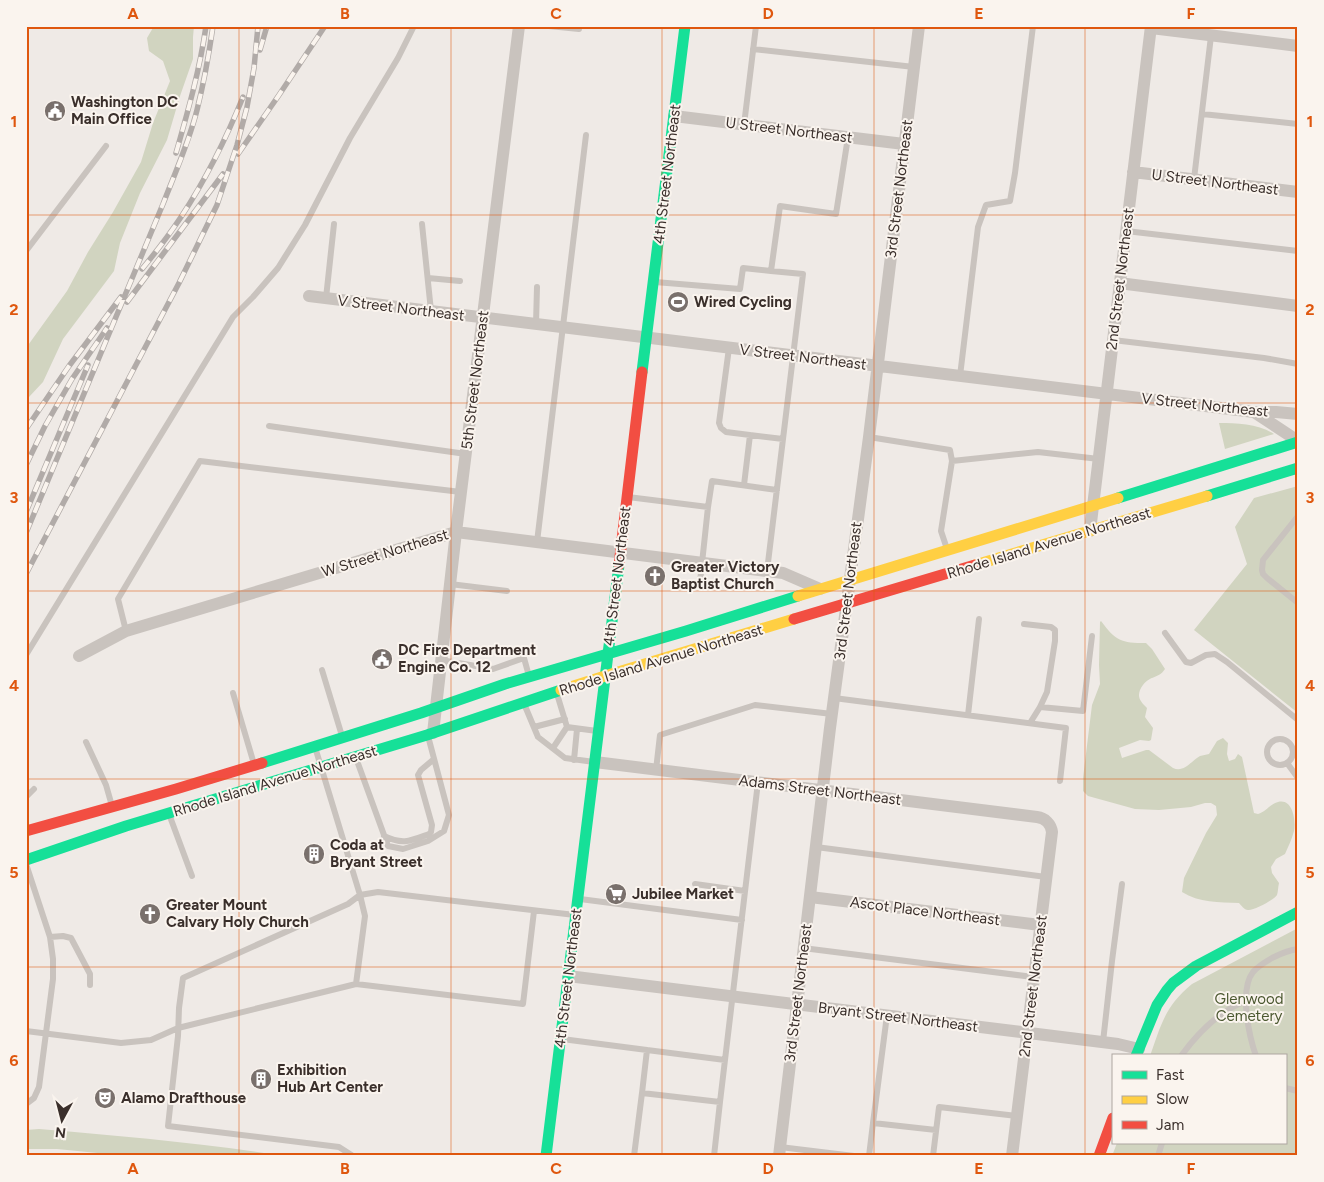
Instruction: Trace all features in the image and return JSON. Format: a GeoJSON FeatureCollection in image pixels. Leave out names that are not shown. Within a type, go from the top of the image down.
{"type":"FeatureCollection","features":[{"type":"Feature","properties":{"kind":"main road","name":"4th Street Northeast"},"geometry":{"type":"LineString","coordinates":[[546,1156],[685,26]]}},
{"type":"Feature","properties":{"kind":"main road","name":"Rhode Island Avenue Northeast"},"geometry":{"type":"LineString","coordinates":[[27,829],[112,807],[254,765],[436,708],[496,678],[529,677],[686,631],[1298,441]]}},
{"type":"Feature","properties":{"kind":"main road","name":"Rhode Island Avenue Northeast"},"geometry":{"type":"LineString","coordinates":[[26,860],[169,813],[430,734],[605,676],[1298,468]]}},
{"type":"Feature","properties":{"kind":"main road"},"geometry":{"type":"LineString","coordinates":[[1138,1052],[1158,1004],[1180,977],[1298,912]]}},
{"type":"Feature","properties":{"kind":"main road"},"geometry":{"type":"LineString","coordinates":[[1099,1156],[1112,1121]]}},
{"type":"Feature","properties":{"kind":"street","name":"5th Street Northeast"},"geometry":{"type":"LineString","coordinates":[[430,734],[436,708],[519,26]]}},
{"type":"Feature","properties":{"kind":"street","name":"3rd Street Northeast"},"geometry":{"type":"LineString","coordinates":[[779,1151],[919,26]]}},
{"type":"Feature","properties":{"kind":"street"},"geometry":{"type":"LineString","coordinates":[[1151,27],[1298,46]]}},
{"type":"Feature","properties":{"kind":"street","name":"2nd Street Northeast"},"geometry":{"type":"LineString","coordinates":[[1090,531],[1151,27]]}},
{"type":"Feature","properties":{"kind":"street","name":"U Street Northeast"},"geometry":{"type":"LineString","coordinates":[[674,116],[904,144]]}},
{"type":"Feature","properties":{"kind":"street","name":"U Street Northeast"},"geometry":{"type":"LineString","coordinates":[[1133,172],[1298,192]]}},
{"type":"Feature","properties":{"kind":"street"},"geometry":{"type":"LineString","coordinates":[[1119,283],[1298,306]]}},
{"type":"Feature","properties":{"kind":"street","name":"V Street Northeast"},"geometry":{"type":"LineString","coordinates":[[309,296],[1254,412],[1298,414]]}},
{"type":"Feature","properties":{"kind":"street"},"geometry":{"type":"LineString","coordinates":[[1254,412],[1298,441]]}},
{"type":"Feature","properties":{"kind":"street","name":"W Street Northeast"},"geometry":{"type":"LineString","coordinates":[[80,656],[126,631],[456,532],[783,573],[820,589]]}},
{"type":"Feature","properties":{"kind":"street","name":"Adams Street Northeast"},"geometry":{"type":"LineString","coordinates":[[595,762],[1037,817],[1045,820]]}},
{"type":"Feature","properties":{"kind":"street","name":"2nd Street Northeast"},"geometry":{"type":"LineString","coordinates":[[1012,1156],[1052,832],[1050,825],[1045,820]]}},
{"type":"Feature","properties":{"kind":"street","name":"Ascot Place Northeast"},"geometry":{"type":"LineString","coordinates":[[810,897],[1040,925]]}},
{"type":"Feature","properties":{"kind":"street","name":"Bryant Street Northeast"},"geometry":{"type":"LineString","coordinates":[[568,976],[1103,1042],[1138,1052]]}},
{"type":"Feature","properties":{"kind":"lane"},"geometry":{"type":"LineString","coordinates":[[26,655],[233,316],[253,297],[278,268],[305,225],[350,138],[398,58],[414,26]]}},
{"type":"Feature","properties":{"kind":"lane"},"geometry":{"type":"LineString","coordinates":[[549,26],[579,29]]}},
{"type":"Feature","properties":{"kind":"lane"},"geometry":{"type":"LineString","coordinates":[[744,125],[756,26]]}},
{"type":"Feature","properties":{"kind":"lane"},"geometry":{"type":"LineString","coordinates":[[960,376],[978,227],[986,205],[1010,201],[1033,26]]}},
{"type":"Feature","properties":{"kind":"lane"},"geometry":{"type":"LineString","coordinates":[[1194,179],[1211,36]]}},
{"type":"Feature","properties":{"kind":"lane"},"geometry":{"type":"LineString","coordinates":[[754,49],[914,67]]}},
{"type":"Feature","properties":{"kind":"lane"},"geometry":{"type":"LineString","coordinates":[[1202,114],[1298,124]]}},
{"type":"Feature","properties":{"kind":"lane"},"geometry":{"type":"LineString","coordinates":[[537,542],[586,134]]}},
{"type":"Feature","properties":{"kind":"lane"},"geometry":{"type":"LineString","coordinates":[[772,271],[780,206],[836,214],[848,137]]}},
{"type":"Feature","properties":{"kind":"lane"},"geometry":{"type":"LineString","coordinates":[[26,251],[106,146]]}},
{"type":"Feature","properties":{"kind":"lane"},"geometry":{"type":"LineString","coordinates":[[326,298],[334,224]]}},
{"type":"Feature","properties":{"kind":"lane"},"geometry":{"type":"LineString","coordinates":[[422,224],[431,311]]}},
{"type":"Feature","properties":{"kind":"lane"},"geometry":{"type":"LineString","coordinates":[[1126,231],[1298,252]]}},
{"type":"Feature","properties":{"kind":"lane"},"geometry":{"type":"LineString","coordinates":[[653,282],[740,289],[743,268],[803,274],[767,571]]}},
{"type":"Feature","properties":{"kind":"lane"},"geometry":{"type":"LineString","coordinates":[[428,278],[460,281]]}},
{"type":"Feature","properties":{"kind":"lane"},"geometry":{"type":"LineString","coordinates":[[536,324],[537,287]]}},
{"type":"Feature","properties":{"kind":"lane"},"geometry":{"type":"LineString","coordinates":[[1112,340],[1264,358],[1298,364]]}},
{"type":"Feature","properties":{"kind":"lane"},"geometry":{"type":"LineString","coordinates":[[729,348],[720,428],[726,432],[784,439]]}},
{"type":"Feature","properties":{"kind":"lane"},"geometry":{"type":"LineString","coordinates":[[269,426],[466,454]]}},
{"type":"Feature","properties":{"kind":"lane"},"geometry":{"type":"LineString","coordinates":[[744,485],[750,435]]}},
{"type":"Feature","properties":{"kind":"lane"},"geometry":{"type":"LineString","coordinates":[[869,437],[950,450],[952,461],[940,531],[948,550]]}},
{"type":"Feature","properties":{"kind":"lane"},"geometry":{"type":"LineString","coordinates":[[952,461],[1038,452],[1099,459]]}},
{"type":"Feature","properties":{"kind":"lane"},"geometry":{"type":"LineString","coordinates":[[126,631],[118,599],[200,461],[461,492]]}},
{"type":"Feature","properties":{"kind":"lane"},"geometry":{"type":"LineString","coordinates":[[700,582],[712,481],[777,490]]}},
{"type":"Feature","properties":{"kind":"lane"},"geometry":{"type":"LineString","coordinates":[[627,497],[708,507]]}},
{"type":"Feature","properties":{"kind":"lane"},"geometry":{"type":"LineString","coordinates":[[1298,516],[1265,556],[1262,565],[1263,574],[1298,603]]}},
{"type":"Feature","properties":{"kind":"lane"},"geometry":{"type":"LineString","coordinates":[[450,584],[507,592]]}},
{"type":"Feature","properties":{"kind":"lane"},"geometry":{"type":"LineString","coordinates":[[968,715],[979,619]]}},
{"type":"Feature","properties":{"kind":"lane"},"geometry":{"type":"LineString","coordinates":[[1024,624],[1051,627],[1055,630],[1048,692],[1030,723]]}},
{"type":"Feature","properties":{"kind":"lane"},"geometry":{"type":"LineString","coordinates":[[1165,633],[1186,662],[1191,663],[1206,655],[1215,654],[1228,662],[1298,720]]}},
{"type":"Feature","properties":{"kind":"lane"},"geometry":{"type":"LineString","coordinates":[[1040,708],[1082,711],[1092,636]]}},
{"type":"Feature","properties":{"kind":"lane"},"geometry":{"type":"LineString","coordinates":[[441,660],[496,678],[524,658],[529,677]]}},
{"type":"Feature","properties":{"kind":"lane"},"geometry":{"type":"LineString","coordinates":[[322,670],[342,738]]}},
{"type":"Feature","properties":{"kind":"lane"},"geometry":{"type":"LineString","coordinates":[[553,748],[567,727],[557,692]]}},
{"type":"Feature","properties":{"kind":"lane"},"geometry":{"type":"LineString","coordinates":[[233,693],[254,765]]}},
{"type":"Feature","properties":{"kind":"lane"},"geometry":{"type":"LineString","coordinates":[[834,698],[1066,728],[1060,781]]}},
{"type":"Feature","properties":{"kind":"lane"},"geometry":{"type":"LineString","coordinates":[[524,703],[538,737],[565,758],[595,762]]}},
{"type":"Feature","properties":{"kind":"lane"},"geometry":{"type":"LineString","coordinates":[[656,770],[660,735],[755,705],[832,714]]}},
{"type":"Feature","properties":{"kind":"lane"},"geometry":{"type":"LineString","coordinates":[[534,727],[565,719]]}},
{"type":"Feature","properties":{"kind":"lane"},"geometry":{"type":"LineString","coordinates":[[567,727],[598,731]]}},
{"type":"Feature","properties":{"kind":"lane"},"geometry":{"type":"LineString","coordinates":[[574,760],[577,729]]}},
{"type":"Feature","properties":{"kind":"lane"},"geometry":{"type":"LineString","coordinates":[[356,757],[388,846],[403,848],[428,842],[444,831],[449,815],[434,759],[430,734]]}},
{"type":"Feature","properties":{"kind":"lane"},"geometry":{"type":"LineString","coordinates":[[1276,740],[1285,740],[1293,749],[1292,757],[1287,763],[1275,764],[1269,758],[1270,745],[1276,740]]}},
{"type":"Feature","properties":{"kind":"lane"},"geometry":{"type":"LineString","coordinates":[[86,742],[106,785],[112,807]]}},
{"type":"Feature","properties":{"kind":"lane"},"geometry":{"type":"LineString","coordinates":[[315,746],[365,916],[356,984]]}},
{"type":"Feature","properties":{"kind":"lane"},"geometry":{"type":"LineString","coordinates":[[384,836],[400,842],[410,841],[431,832],[432,825],[418,775],[434,759]]}},
{"type":"Feature","properties":{"kind":"lane"},"geometry":{"type":"LineString","coordinates":[[1287,763],[1298,778]]}},
{"type":"Feature","properties":{"kind":"lane"},"geometry":{"type":"LineString","coordinates":[[714,1156],[758,782]]}},
{"type":"Feature","properties":{"kind":"lane"},"geometry":{"type":"LineString","coordinates":[[26,797],[34,789]]}},
{"type":"Feature","properties":{"kind":"lane"},"geometry":{"type":"LineString","coordinates":[[169,813],[192,876]]}},
{"type":"Feature","properties":{"kind":"lane"},"geometry":{"type":"LineString","coordinates":[[816,847],[1046,877]]}},
{"type":"Feature","properties":{"kind":"lane"},"geometry":{"type":"LineString","coordinates":[[26,864],[50,937],[53,959],[53,979],[39,1087],[34,1098],[26,1104]]}},
{"type":"Feature","properties":{"kind":"lane"},"geometry":{"type":"LineString","coordinates":[[695,884],[746,891]]}},
{"type":"Feature","properties":{"kind":"lane"},"geometry":{"type":"LineString","coordinates":[[1103,1042],[1122,884]]}},
{"type":"Feature","properties":{"kind":"lane"},"geometry":{"type":"LineString","coordinates":[[353,1156],[339,1146],[168,1126],[183,978],[348,904],[360,895],[378,892],[576,916]]}},
{"type":"Feature","properties":{"kind":"lane"},"geometry":{"type":"LineString","coordinates":[[578,899],[742,920]]}},
{"type":"Feature","properties":{"kind":"lane"},"geometry":{"type":"LineString","coordinates":[[26,1031],[121,1042],[151,1040],[178,1028],[356,984],[523,1004],[534,911]]}},
{"type":"Feature","properties":{"kind":"lane"},"geometry":{"type":"LineString","coordinates":[[50,937],[63,936],[71,938],[90,974],[90,985]]}},
{"type":"Feature","properties":{"kind":"lane"},"geometry":{"type":"LineString","coordinates":[[803,948],[1034,977]]}},
{"type":"Feature","properties":{"kind":"lane"},"geometry":{"type":"LineString","coordinates":[[1255,1054],[1252,1046],[1246,1001],[1247,988],[1252,973],[1264,962],[1279,954],[1298,950]]}},
{"type":"Feature","properties":{"kind":"lane"},"geometry":{"type":"LineString","coordinates":[[1183,1054],[1212,1021],[1246,1001]]}},
{"type":"Feature","properties":{"kind":"lane"},"geometry":{"type":"LineString","coordinates":[[870,1156],[887,1016]]}},
{"type":"Feature","properties":{"kind":"lane"},"geometry":{"type":"LineString","coordinates":[[560,1039],[725,1060]]}},
{"type":"Feature","properties":{"kind":"lane"},"geometry":{"type":"LineString","coordinates":[[634,1156],[647,1050]]}},
{"type":"Feature","properties":{"kind":"lane"},"geometry":{"type":"LineString","coordinates":[[642,1093],[720,1102]]}},
{"type":"Feature","properties":{"kind":"lane"},"geometry":{"type":"LineString","coordinates":[[933,1156],[939,1107],[1017,1116]]}},
{"type":"Feature","properties":{"kind":"lane"},"geometry":{"type":"LineString","coordinates":[[873,1123],[936,1130]]}},
{"type":"Feature","properties":{"kind":"lane"},"geometry":{"type":"LineString","coordinates":[[1158,1156],[1162,1144]]}},
{"type":"Feature","properties":{"kind":"lane"},"geometry":{"type":"LineString","coordinates":[[779,1151],[854,1156]]}},
{"type":"Feature","properties":{"kind":"green space"},"geometry":{"type":"Polygon","coordinates":[[[154,26],[194,26],[193,59],[167,140],[140,193],[120,243],[114,271],[63,339],[43,382],[29,397],[26,411],[26,348],[67,291],[141,162],[153,123],[170,81],[163,61],[149,51],[147,38],[154,26]]]}},
{"type":"Feature","properties":{"kind":"green space"},"geometry":{"type":"Polygon","coordinates":[[[1219,423],[1255,426],[1274,434],[1225,449],[1219,423]]]}},
{"type":"Feature","properties":{"kind":"green space"},"geometry":{"type":"Polygon","coordinates":[[[1298,486],[1298,713],[1194,630],[1247,564],[1235,527],[1254,498],[1298,486]]]}},
{"type":"Feature","properties":{"kind":"green space"},"geometry":{"type":"Polygon","coordinates":[[[1101,621],[1120,640],[1146,643],[1165,669],[1159,675],[1146,682],[1139,693],[1140,700],[1147,708],[1145,717],[1153,728],[1151,740],[1140,740],[1119,748],[1122,758],[1149,750],[1173,768],[1181,769],[1200,756],[1209,754],[1217,741],[1223,738],[1228,743],[1227,754],[1229,761],[1235,759],[1238,754],[1242,757],[1254,813],[1261,813],[1278,802],[1287,803],[1290,807],[1294,816],[1294,831],[1285,854],[1276,859],[1271,867],[1272,873],[1279,883],[1277,895],[1268,902],[1248,910],[1239,903],[1202,900],[1182,892],[1184,878],[1217,815],[1216,806],[1211,803],[1159,810],[1135,809],[1088,796],[1083,791],[1092,705],[1100,684],[1101,621]]]}},
{"type":"Feature","properties":{"kind":"green space","name":"Glenwood Cemetery"},"geometry":{"type":"Polygon","coordinates":[[[1298,928],[1298,1156],[1112,1156],[1117,1144],[1286,1144],[1286,1054],[1151,1054],[1161,1025],[1170,1008],[1192,984],[1298,928]]]}},
{"type":"Feature","properties":{"kind":"green space"},"geometry":{"type":"Polygon","coordinates":[[[39,1129],[131,1137],[284,1156],[128,1156],[57,1149],[26,1149],[26,1130],[39,1129]]]}},
{"type":"Feature","properties":{"kind":"railway"},"geometry":{"type":"LineString","coordinates":[[176,153],[197,74],[206,26]]}},
{"type":"Feature","properties":{"kind":"railway"},"geometry":{"type":"LineString","coordinates":[[26,533],[186,146],[200,100],[213,26]]}},
{"type":"Feature","properties":{"kind":"railway"},"geometry":{"type":"LineString","coordinates":[[26,574],[179,283],[217,205],[237,145],[247,107],[254,68],[258,26]]}},
{"type":"Feature","properties":{"kind":"railway"},"geometry":{"type":"LineString","coordinates":[[260,50],[267,26]]}},
{"type":"Feature","properties":{"kind":"railway"},"geometry":{"type":"LineString","coordinates":[[238,154],[325,26]]}},
{"type":"Feature","properties":{"kind":"railway"},"geometry":{"type":"LineString","coordinates":[[142,269],[172,230],[199,188],[223,143],[243,97]]}},
{"type":"Feature","properties":{"kind":"railway"},"geometry":{"type":"LineString","coordinates":[[127,302],[223,174]]}},
{"type":"Feature","properties":{"kind":"railway"},"geometry":{"type":"LineString","coordinates":[[26,429],[69,366],[121,297]]}},
{"type":"Feature","properties":{"kind":"railway"},"geometry":{"type":"LineString","coordinates":[[26,465],[45,426],[72,379],[107,328]]}},
{"type":"Feature","properties":{"kind":"railway"},"geometry":{"type":"LineString","coordinates":[[26,512],[88,365]]}},
{"type":"Feature","properties":{"kind":"traffic: fast"},"geometry":{"type":"LineString","coordinates":[[642,372],[685,26]]}},
{"type":"Feature","properties":{"kind":"traffic: fast"},"geometry":{"type":"LineString","coordinates":[[1118,498],[1298,442]]}},
{"type":"Feature","properties":{"kind":"traffic: fast"},"geometry":{"type":"LineString","coordinates":[[1207,496],[1298,468]]}},
{"type":"Feature","properties":{"kind":"traffic: fast"},"geometry":{"type":"LineString","coordinates":[[546,1156],[619,565]]}},
{"type":"Feature","properties":{"kind":"traffic: fast"},"geometry":{"type":"LineString","coordinates":[[262,763],[421,713],[505,684],[798,596]]}},
{"type":"Feature","properties":{"kind":"traffic: fast"},"geometry":{"type":"LineString","coordinates":[[26,860],[126,826],[427,735],[561,690]]}},
{"type":"Feature","properties":{"kind":"traffic: fast"},"geometry":{"type":"LineString","coordinates":[[1137,1054],[1157,1005],[1173,983],[1196,966],[1298,912]]}},
{"type":"Feature","properties":{"kind":"traffic: slow"},"geometry":{"type":"LineString","coordinates":[[975,565],[1207,496]]}},
{"type":"Feature","properties":{"kind":"traffic: slow"},"geometry":{"type":"LineString","coordinates":[[798,596],[1118,498]]}},
{"type":"Feature","properties":{"kind":"traffic: slow"},"geometry":{"type":"LineString","coordinates":[[561,690],[794,619]]}},
{"type":"Feature","properties":{"kind":"traffic: jam"},"geometry":{"type":"LineString","coordinates":[[619,565],[642,372]]}},
{"type":"Feature","properties":{"kind":"traffic: jam"},"geometry":{"type":"LineString","coordinates":[[794,619],[975,565]]}},
{"type":"Feature","properties":{"kind":"traffic: jam"},"geometry":{"type":"LineString","coordinates":[[26,831],[262,763]]}},
{"type":"Feature","properties":{"kind":"traffic: jam"},"geometry":{"type":"LineString","coordinates":[[1099,1156],[1112,1121]]}},
{"type":"Feature","properties":{"kind":"place","name":"Washington DC Main Office"},"geometry":{"type":"Point","coordinates":[55,111]}},
{"type":"Feature","properties":{"kind":"place","name":"Wired Cycling"},"geometry":{"type":"Point","coordinates":[678,302]}},
{"type":"Feature","properties":{"kind":"place","name":"Greater Victory Baptist Church"},"geometry":{"type":"Point","coordinates":[655,576]}},
{"type":"Feature","properties":{"kind":"place","name":"DC Fire Department Engine Co. 12"},"geometry":{"type":"Point","coordinates":[382,659]}},
{"type":"Feature","properties":{"kind":"place","name":"Coda at Bryant Street"},"geometry":{"type":"Point","coordinates":[314,854]}},
{"type":"Feature","properties":{"kind":"place","name":"Jubilee Market"},"geometry":{"type":"Point","coordinates":[616,894]}},
{"type":"Feature","properties":{"kind":"place","name":"Greater Mount Calvary Holy Church"},"geometry":{"type":"Point","coordinates":[150,914]}},
{"type":"Feature","properties":{"kind":"place","name":"Exhibition Hub Art Center"},"geometry":{"type":"Point","coordinates":[261,1079]}},
{"type":"Feature","properties":{"kind":"place","name":"Alamo Drafthouse"},"geometry":{"type":"Point","coordinates":[105,1098]}}]}
